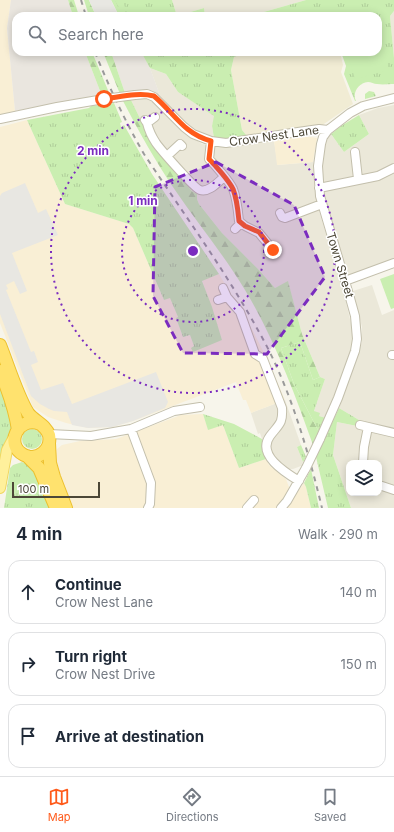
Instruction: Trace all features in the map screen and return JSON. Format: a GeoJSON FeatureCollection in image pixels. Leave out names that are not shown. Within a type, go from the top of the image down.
{"type":"FeatureCollection","features":[{"type":"Feature","properties":{"kind":"highway"},"geometry":{"type":"LineString","coordinates":[[0,345],[28,413],[47,430],[49,438],[50,463],[66,508]]}},
{"type":"Feature","properties":{"kind":"highway"},"geometry":{"type":"LineString","coordinates":[[0,370],[16,417],[17,431],[15,438],[17,448],[39,468],[56,508]]}},
{"type":"Feature","properties":{"kind":"highway"},"geometry":{"type":"LineString","coordinates":[[17,431],[28,423],[40,424]]}},
{"type":"Feature","properties":{"kind":"highway"},"geometry":{"type":"LineString","coordinates":[[26,456],[33,457],[46,450],[49,438]]}},
{"type":"Feature","properties":{"kind":"main road"},"geometry":{"type":"LineString","coordinates":[[0,488],[7,450],[17,431]]}},
{"type":"Feature","properties":{"kind":"main road"},"geometry":{"type":"LineString","coordinates":[[4,466],[15,458],[26,456]]}},
{"type":"Feature","properties":{"kind":"street","name":"Crow Nest Lane"},"geometry":{"type":"LineString","coordinates":[[0,119],[104,99],[147,94],[154,96],[184,127],[193,134],[211,141],[226,143],[319,129],[328,130]]}},
{"type":"Feature","properties":{"kind":"street","name":"Town Street"},"geometry":{"type":"LineString","coordinates":[[281,508],[300,481],[320,439],[338,398],[355,351],[357,339],[355,316],[322,204],[319,188],[318,166],[321,144],[328,130],[350,113],[363,106],[394,98]]}},
{"type":"Feature","properties":{"kind":"street"},"geometry":{"type":"LineString","coordinates":[[155,117],[145,122],[150,133],[156,144],[191,184],[200,190],[207,190],[224,177]]}},
{"type":"Feature","properties":{"kind":"street"},"geometry":{"type":"LineString","coordinates":[[211,141],[209,159],[233,188],[239,221],[259,232],[273,250]]}},
{"type":"Feature","properties":{"kind":"street"},"geometry":{"type":"LineString","coordinates":[[166,156],[180,144],[182,146]]}},
{"type":"Feature","properties":{"kind":"street"},"geometry":{"type":"LineString","coordinates":[[355,152],[358,179]]}},
{"type":"Feature","properties":{"kind":"street"},"geometry":{"type":"LineString","coordinates":[[319,188],[378,176],[394,168]]}},
{"type":"Feature","properties":{"kind":"street"},"geometry":{"type":"LineString","coordinates":[[280,213],[282,217],[285,218],[322,204]]}},
{"type":"Feature","properties":{"kind":"street"},"geometry":{"type":"LineString","coordinates":[[235,229],[241,223]]}},
{"type":"Feature","properties":{"kind":"street"},"geometry":{"type":"LineString","coordinates":[[345,280],[394,263]]}},
{"type":"Feature","properties":{"kind":"street"},"geometry":{"type":"LineString","coordinates":[[223,288],[227,297],[240,312],[255,354],[263,358],[282,408],[283,417],[280,425],[270,436],[268,442],[269,455],[272,461],[300,481]]}},
{"type":"Feature","properties":{"kind":"street"},"geometry":{"type":"LineString","coordinates":[[218,300],[227,297]]}},
{"type":"Feature","properties":{"kind":"street"},"geometry":{"type":"LineString","coordinates":[[49,438],[91,436],[131,429],[174,411],[200,407]]}},
{"type":"Feature","properties":{"kind":"street"},"geometry":{"type":"LineString","coordinates":[[363,460],[364,426],[394,433]]}},
{"type":"Feature","properties":{"kind":"street"},"geometry":{"type":"LineString","coordinates":[[131,429],[151,483],[150,504],[148,508]]}},
{"type":"Feature","properties":{"kind":"street"},"geometry":{"type":"LineString","coordinates":[[382,485],[394,490]]}},
{"type":"Feature","properties":{"kind":"street"},"geometry":{"type":"LineString","coordinates":[[247,508],[254,500]]}},
{"type":"Feature","properties":{"kind":"highlighted area"},"geometry":{"type":"Polygon","coordinates":[[[216,162],[294,205],[325,277],[267,354],[183,353],[153,296],[155,187],[216,162]]]}},
{"type":"Feature","properties":{"kind":"shaded area"},"geometry":{"type":"Polygon","coordinates":[[[0,0],[11,0],[7,28],[15,111],[0,115],[0,0]]]}},
{"type":"Feature","properties":{"kind":"shaded area"},"geometry":{"type":"Polygon","coordinates":[[[11,0],[68,0],[72,12],[12,12],[12,56],[87,56],[102,96],[15,111],[7,28],[11,0]]]}},
{"type":"Feature","properties":{"kind":"shaded area"},"geometry":{"type":"Polygon","coordinates":[[[89,0],[111,0],[117,12],[94,12],[89,0]]]}},
{"type":"Feature","properties":{"kind":"shaded area"},"geometry":{"type":"Polygon","coordinates":[[[172,0],[306,0],[264,12],[204,12],[204,8],[190,12],[176,12],[172,0]]]}},
{"type":"Feature","properties":{"kind":"shaded area"},"geometry":{"type":"Polygon","coordinates":[[[394,11],[394,58],[390,16],[394,11]]]}},
{"type":"Feature","properties":{"kind":"shaded area"},"geometry":{"type":"Polygon","coordinates":[[[112,56],[143,56],[150,68],[162,101],[125,93],[112,56]]]}},
{"type":"Feature","properties":{"kind":"shaded area"},"geometry":{"type":"Polygon","coordinates":[[[341,56],[343,65],[341,72],[353,104],[321,126],[247,136],[242,130],[231,70],[234,57],[341,56]]]}},
{"type":"Feature","properties":{"kind":"shaded area"},"geometry":{"type":"Polygon","coordinates":[[[150,68],[166,74],[178,92],[215,116],[212,126],[214,138],[190,128],[162,101],[150,68]]]}},
{"type":"Feature","properties":{"kind":"shaded area"},"geometry":{"type":"Polygon","coordinates":[[[149,97],[156,102],[179,129],[202,144],[226,147],[274,141],[278,165],[313,162],[319,211],[344,294],[353,332],[352,345],[348,359],[326,418],[319,416],[314,411],[325,379],[320,377],[302,334],[288,282],[275,288],[222,233],[199,204],[197,194],[192,191],[153,145],[131,100],[149,97]]]}},
{"type":"Feature","properties":{"kind":"shaded area"},"geometry":{"type":"Polygon","coordinates":[[[394,105],[394,263],[345,281],[318,178],[328,130],[344,152],[369,134],[359,115],[378,108],[394,105]]]}},
{"type":"Feature","properties":{"kind":"shaded area"},"geometry":{"type":"Polygon","coordinates":[[[27,120],[65,204],[129,224],[133,228],[164,300],[170,297],[178,317],[176,318],[183,337],[190,335],[194,346],[222,340],[202,280],[219,274],[253,331],[285,400],[251,413],[246,400],[243,400],[236,382],[133,421],[112,427],[88,428],[48,417],[33,407],[0,323],[0,127],[27,120]]]}},
{"type":"Feature","properties":{"kind":"shaded area"},"geometry":{"type":"Polygon","coordinates":[[[304,136],[317,138],[313,162],[277,165],[274,141],[304,136]]]}},
{"type":"Feature","properties":{"kind":"shaded area"},"geometry":{"type":"Polygon","coordinates":[[[25,183],[38,213],[46,209],[58,235],[12,253],[27,291],[20,294],[14,281],[6,285],[8,289],[6,290],[31,352],[34,351],[38,362],[31,365],[41,390],[63,383],[72,404],[156,372],[168,402],[165,408],[133,421],[112,427],[88,428],[72,425],[67,412],[49,409],[40,404],[31,396],[0,314],[0,196],[2,193],[25,183]]]}},
{"type":"Feature","properties":{"kind":"shaded area"},"geometry":{"type":"Polygon","coordinates":[[[372,285],[382,315],[394,310],[394,508],[351,508],[347,496],[382,496],[382,460],[346,460],[346,493],[333,455],[337,422],[357,426],[359,420],[339,408],[362,342],[362,327],[353,291],[372,285]]]}},
{"type":"Feature","properties":{"kind":"shaded area"},"geometry":{"type":"Polygon","coordinates":[[[285,400],[301,445],[297,447],[303,462],[301,466],[293,469],[289,469],[277,461],[275,457],[266,459],[262,448],[262,439],[260,433],[258,434],[251,413],[285,400]]]}},
{"type":"Feature","properties":{"kind":"shaded area"},"geometry":{"type":"Polygon","coordinates":[[[203,414],[208,429],[223,425],[239,468],[266,459],[269,465],[286,479],[289,487],[297,493],[304,483],[311,508],[70,508],[56,470],[55,459],[57,449],[62,445],[80,441],[116,439],[181,415],[203,414]]]}},
{"type":"Feature","properties":{"kind":"green space"},"geometry":{"type":"Polygon","coordinates":[[[68,0],[74,0],[78,12],[72,12],[68,0]]]}},
{"type":"Feature","properties":{"kind":"green space"},"geometry":{"type":"Polygon","coordinates":[[[84,0],[89,0],[94,12],[88,12],[84,0]]]}},
{"type":"Feature","properties":{"kind":"green space"},"geometry":{"type":"Polygon","coordinates":[[[111,0],[172,0],[176,12],[117,12],[111,0]]]}},
{"type":"Feature","properties":{"kind":"green space"},"geometry":{"type":"Polygon","coordinates":[[[115,0],[122,0],[127,12],[120,12],[115,0]]]}},
{"type":"Feature","properties":{"kind":"green space"},"geometry":{"type":"Polygon","coordinates":[[[306,0],[394,0],[394,11],[390,16],[394,58],[394,84],[376,84],[369,82],[361,84],[355,92],[355,101],[344,74],[346,66],[342,56],[382,56],[382,12],[264,12],[306,0]]]}},
{"type":"Feature","properties":{"kind":"green space"},"geometry":{"type":"Polygon","coordinates":[[[204,8],[204,12],[190,12],[204,8]]]}},
{"type":"Feature","properties":{"kind":"green space"},"geometry":{"type":"Polygon","coordinates":[[[382,43],[389,70],[355,79],[348,56],[382,56],[382,43]]]}},
{"type":"Feature","properties":{"kind":"green space"},"geometry":{"type":"Polygon","coordinates":[[[87,56],[94,56],[110,95],[102,96],[87,56]]]}},
{"type":"Feature","properties":{"kind":"green space"},"geometry":{"type":"Polygon","coordinates":[[[105,56],[112,56],[125,93],[120,94],[105,56]]]}},
{"type":"Feature","properties":{"kind":"green space"},"geometry":{"type":"Polygon","coordinates":[[[143,56],[236,56],[234,57],[231,70],[242,130],[247,136],[234,140],[214,138],[212,126],[214,116],[178,92],[166,74],[150,68],[143,56]]]}},
{"type":"Feature","properties":{"kind":"green space"},"geometry":{"type":"Polygon","coordinates":[[[369,91],[374,92],[376,96],[365,99],[365,94],[369,91]]]}},
{"type":"Feature","properties":{"kind":"green space"},"geometry":{"type":"Polygon","coordinates":[[[131,100],[153,145],[192,191],[197,194],[199,204],[222,233],[275,288],[288,281],[302,334],[320,377],[313,380],[300,342],[281,348],[294,384],[319,432],[313,445],[283,366],[255,308],[228,264],[154,158],[123,101],[131,100]]]}},
{"type":"Feature","properties":{"kind":"green space"},"geometry":{"type":"Polygon","coordinates":[[[114,103],[122,122],[120,123],[121,127],[124,125],[152,174],[219,274],[202,281],[222,340],[193,352],[191,348],[194,346],[190,335],[183,337],[176,318],[178,317],[170,298],[164,300],[133,228],[129,224],[65,204],[27,120],[89,108],[91,106],[114,103]]]}},
{"type":"Feature","properties":{"kind":"green space"},"geometry":{"type":"Polygon","coordinates":[[[359,115],[369,134],[344,152],[331,134],[359,115]]]}},
{"type":"Feature","properties":{"kind":"green space"},"geometry":{"type":"Polygon","coordinates":[[[394,274],[394,308],[391,309],[380,279],[394,274]]]}},
{"type":"Feature","properties":{"kind":"green space"},"geometry":{"type":"Polygon","coordinates":[[[300,342],[313,380],[320,377],[325,379],[314,411],[320,413],[319,416],[326,418],[319,432],[294,384],[281,348],[300,342]]]}},
{"type":"Feature","properties":{"kind":"green space"},"geometry":{"type":"Polygon","coordinates":[[[0,380],[8,401],[12,429],[0,458],[0,380]]]}},
{"type":"Feature","properties":{"kind":"green space"},"geometry":{"type":"Polygon","coordinates":[[[339,408],[359,420],[357,426],[337,422],[333,455],[351,508],[328,508],[316,457],[339,408]]]}},
{"type":"Feature","properties":{"kind":"green space"},"geometry":{"type":"Polygon","coordinates":[[[203,414],[234,424],[262,439],[262,448],[266,459],[239,468],[223,425],[208,430],[203,414]]]}},
{"type":"Feature","properties":{"kind":"green space"},"geometry":{"type":"Polygon","coordinates":[[[28,429],[36,429],[42,435],[42,443],[36,449],[28,449],[22,443],[22,435],[28,429]]]}},
{"type":"Feature","properties":{"kind":"green space"},"geometry":{"type":"Polygon","coordinates":[[[301,445],[306,457],[303,462],[297,447],[301,445]]]}},
{"type":"Feature","properties":{"kind":"green space"},"geometry":{"type":"Polygon","coordinates":[[[22,462],[33,469],[38,475],[52,508],[4,508],[10,468],[13,465],[22,462]]]}},
{"type":"Feature","properties":{"kind":"green space"},"geometry":{"type":"Polygon","coordinates":[[[311,469],[319,508],[311,508],[304,483],[311,469]]]}},
{"type":"Feature","properties":{"kind":"railway"},"geometry":{"type":"LineString","coordinates":[[81,0],[85,12]]}},
{"type":"Feature","properties":{"kind":"railway"},"geometry":{"type":"LineString","coordinates":[[97,56],[130,129],[144,154],[232,286],[270,352],[280,373],[304,441],[322,508]]}},
{"type":"Feature","properties":{"kind":"route"},"geometry":{"type":"LineString","coordinates":[[104,99],[140,94],[154,96],[184,127],[193,134],[211,141],[209,159],[233,188],[239,221],[245,226],[259,232],[273,250]]}}]}
